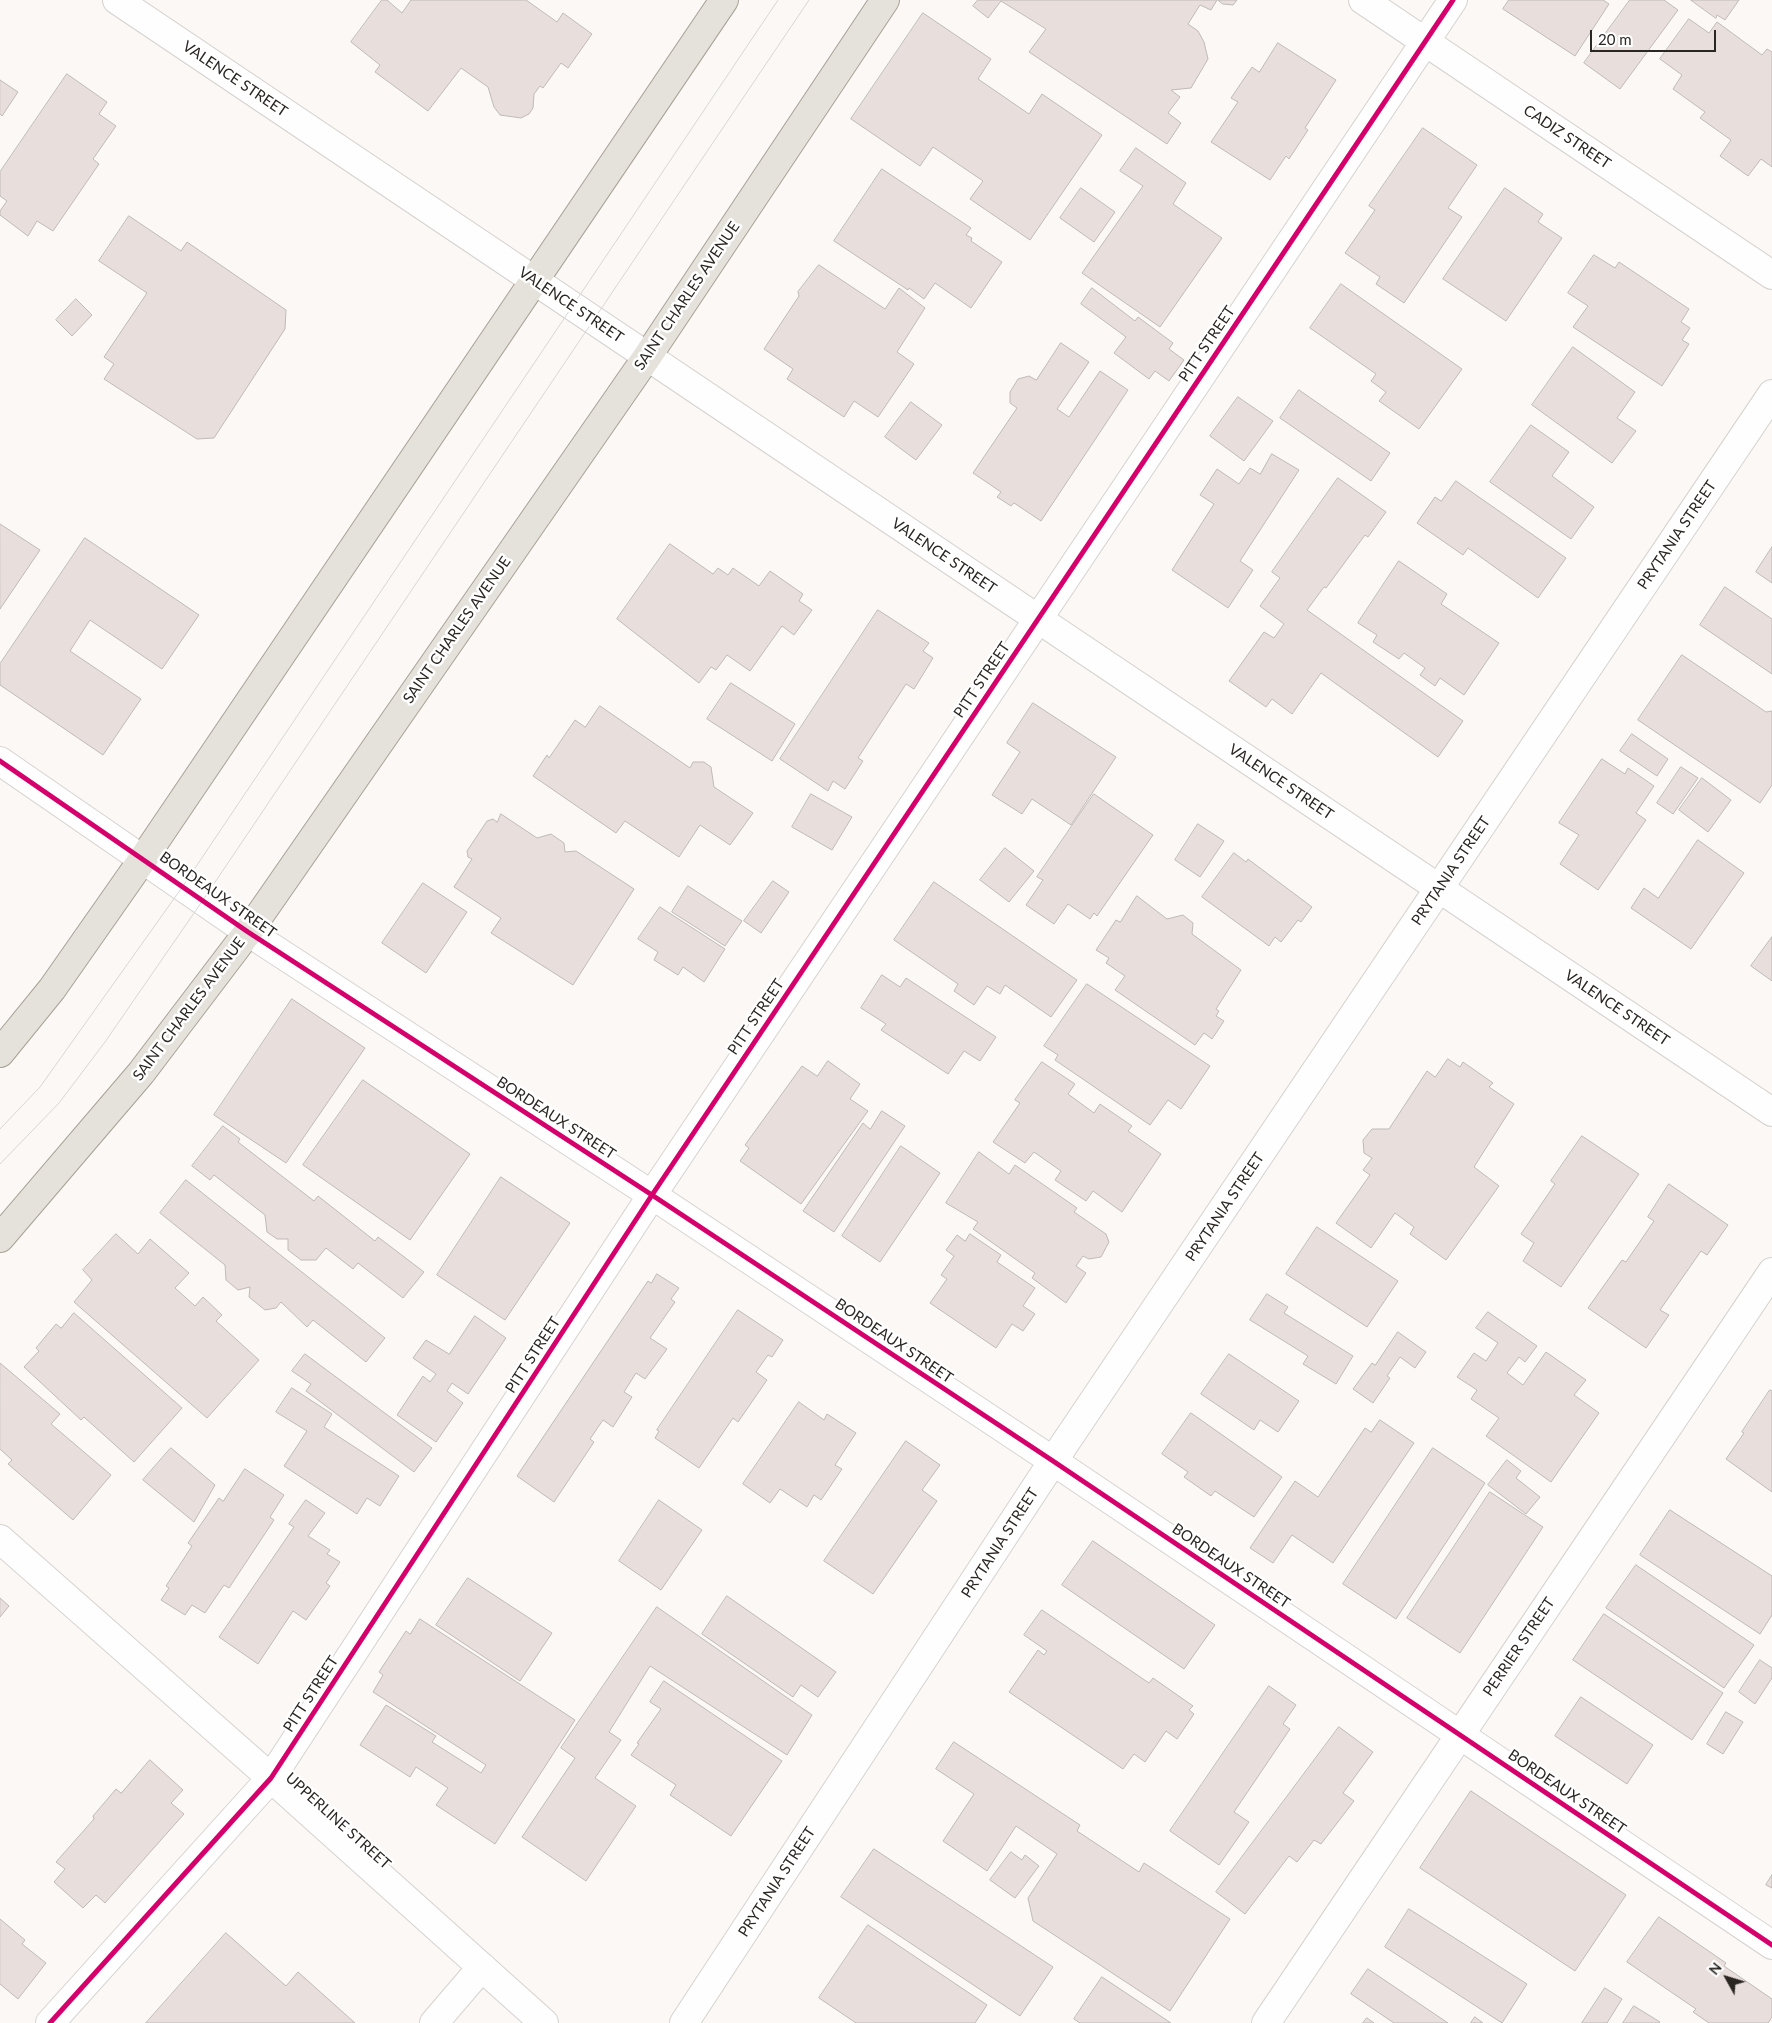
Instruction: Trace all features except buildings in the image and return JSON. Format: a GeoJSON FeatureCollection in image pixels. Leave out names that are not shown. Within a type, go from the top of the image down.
{"type":"FeatureCollection","features":[{"type":"Feature","properties":{"kind":"main road"},"geometry":{"type":"LineString","coordinates":[[0,1053],[52,989],[144,859],[724,0]]}},
{"type":"Feature","properties":{"kind":"main road","name":"SAINT CHARLES AVENUE"},"geometry":{"type":"LineString","coordinates":[[0,1238],[141,1073],[248,932],[647,357],[885,0]]}},
{"type":"Feature","properties":{"kind":"street","name":"VALENCE STREET"},"geometry":{"type":"LineString","coordinates":[[117,0],[1772,1112]]}},
{"type":"Feature","properties":{"kind":"street","name":"CADIZ STREET"},"geometry":{"type":"LineString","coordinates":[[1363,0],[1772,275]]}},
{"type":"Feature","properties":{"kind":"street","name":"PITT STREET"},"geometry":{"type":"LineString","coordinates":[[50,2023],[272,1778],[652,1195],[1453,0]]}},
{"type":"Feature","properties":{"kind":"street","name":"PRYTANIA STREET"},"geometry":{"type":"LineString","coordinates":[[684,2023],[1053,1461],[1772,394]]}},
{"type":"Feature","properties":{"kind":"street","name":"BORDEAUX STREET"},"geometry":{"type":"LineString","coordinates":[[0,761],[248,932],[652,1195],[1053,1461],[1772,1945]]}},
{"type":"Feature","properties":{"kind":"street","name":"PERRIER STREET"},"geometry":{"type":"LineString","coordinates":[[1266,2023],[1772,1272]]}},
{"type":"Feature","properties":{"kind":"street","name":"UPPERLINE STREET"},"geometry":{"type":"LineString","coordinates":[[0,1539],[272,1778],[544,2023]]}},
{"type":"Feature","properties":{"kind":"street"},"geometry":{"type":"LineString","coordinates":[[434,2023],[482,1967]]}},
{"type":"Feature","properties":{"kind":"tram line"},"geometry":{"type":"LineString","coordinates":[[0,1129],[40,1087],[183,886],[778,0]]}},
{"type":"Feature","properties":{"kind":"tram line"},"geometry":{"type":"LineString","coordinates":[[0,1164],[59,1103],[105,1042],[203,900],[809,0]]}},
{"type":"Feature","properties":{"kind":"cycle path"},"geometry":{"type":"LineString","coordinates":[[50,2023],[271,1778],[652,1195],[1453,0]]}},
{"type":"Feature","properties":{"kind":"cycle path"},"geometry":{"type":"LineString","coordinates":[[0,761],[248,932],[652,1195],[1053,1461],[1772,1945]]}}]}
